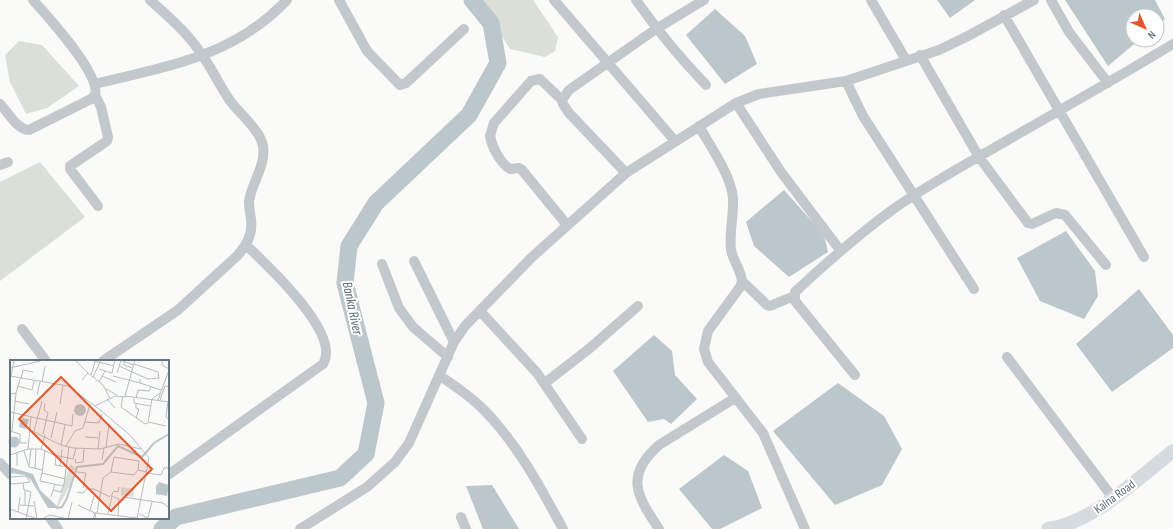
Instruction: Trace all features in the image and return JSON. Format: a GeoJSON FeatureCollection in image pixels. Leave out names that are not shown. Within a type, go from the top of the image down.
{"type":"FeatureCollection","features":[{"type":"Feature","properties":{"kind":"street"},"geometry":{"type":"LineString","coordinates":[[33,0],[55,22],[95,84],[95,95],[101,107],[108,137],[107,141],[70,166],[70,169],[98,206]]}},
{"type":"Feature","properties":{"kind":"street"},"geometry":{"type":"LineString","coordinates":[[104,360],[178,310],[238,255],[246,245],[251,236],[252,224],[249,204],[250,194],[259,173],[263,157],[263,144],[259,136],[230,101],[203,56],[185,32],[150,0]]}},
{"type":"Feature","properties":{"kind":"street"},"geometry":{"type":"LineString","coordinates":[[95,84],[146,73],[203,56],[238,39],[287,0]]}},
{"type":"Feature","properties":{"kind":"street"},"geometry":{"type":"LineString","coordinates":[[339,0],[367,51],[400,86],[406,83],[464,29]]}},
{"type":"Feature","properties":{"kind":"street"},"geometry":{"type":"LineString","coordinates":[[555,0],[675,141]]}},
{"type":"Feature","properties":{"kind":"street"},"geometry":{"type":"LineString","coordinates":[[636,0],[656,30],[706,85]]}},
{"type":"Feature","properties":{"kind":"street"},"geometry":{"type":"LineString","coordinates":[[871,0],[906,60]]}},
{"type":"Feature","properties":{"kind":"street"},"geometry":{"type":"LineString","coordinates":[[300,529],[367,487],[395,462],[409,443],[454,342],[465,326],[531,258],[626,174],[736,103],[759,94],[846,81],[938,50],[966,37],[1034,0]]}},
{"type":"Feature","properties":{"kind":"street"},"geometry":{"type":"LineString","coordinates":[[1051,0],[1068,32],[1108,83]]}},
{"type":"Feature","properties":{"kind":"street"},"geometry":{"type":"LineString","coordinates":[[562,100],[569,90],[607,62],[700,1]]}},
{"type":"Feature","properties":{"kind":"street"},"geometry":{"type":"LineString","coordinates":[[1004,15],[1144,257]]}},
{"type":"Feature","properties":{"kind":"street"},"geometry":{"type":"LineString","coordinates":[[855,375],[795,301],[795,292],[840,250],[913,196],[1058,109],[1108,83],[1173,44]]}},
{"type":"Feature","properties":{"kind":"street"},"geometry":{"type":"LineString","coordinates":[[920,55],[979,157],[1028,223],[1032,224],[1056,213],[1065,215],[1106,265]]}},
{"type":"Feature","properties":{"kind":"street"},"geometry":{"type":"LineString","coordinates":[[567,226],[522,170],[519,168],[510,169],[505,166],[494,149],[490,136],[494,123],[531,82],[540,79],[562,100],[569,113],[626,174]]}},
{"type":"Feature","properties":{"kind":"street"},"geometry":{"type":"LineString","coordinates":[[846,81],[863,116],[974,289]]}},
{"type":"Feature","properties":{"kind":"street"},"geometry":{"type":"LineString","coordinates":[[0,104],[22,129],[29,130],[91,99],[95,95]]}},
{"type":"Feature","properties":{"kind":"street"},"geometry":{"type":"LineString","coordinates":[[736,103],[781,172],[840,250]]}},
{"type":"Feature","properties":{"kind":"street"},"geometry":{"type":"LineString","coordinates":[[699,126],[717,158],[732,190],[733,199],[730,240],[732,254],[742,281],[767,305],[770,306],[794,296]]}},
{"type":"Feature","properties":{"kind":"street"},"geometry":{"type":"LineString","coordinates":[[169,474],[323,364],[326,360],[327,351],[323,336],[312,317],[272,270],[246,245]]}},
{"type":"Feature","properties":{"kind":"street"},"geometry":{"type":"LineString","coordinates":[[414,261],[454,342]]}},
{"type":"Feature","properties":{"kind":"street"},"geometry":{"type":"LineString","coordinates":[[382,264],[399,308],[413,327],[448,357]]}},
{"type":"Feature","properties":{"kind":"street"},"geometry":{"type":"LineString","coordinates":[[742,281],[740,287],[708,331],[704,349],[708,362],[763,433],[805,529]]}},
{"type":"Feature","properties":{"kind":"street"},"geometry":{"type":"LineString","coordinates":[[545,384],[590,348],[638,306]]}},
{"type":"Feature","properties":{"kind":"street"},"geometry":{"type":"LineString","coordinates":[[480,311],[537,373],[582,439]]}},
{"type":"Feature","properties":{"kind":"street"},"geometry":{"type":"LineString","coordinates":[[22,329],[45,360]]}},
{"type":"Feature","properties":{"kind":"street"},"geometry":{"type":"LineString","coordinates":[[1007,357],[1113,498]]}},
{"type":"Feature","properties":{"kind":"street"},"geometry":{"type":"LineString","coordinates":[[439,375],[468,395],[486,411],[516,449],[541,489],[563,529]]}},
{"type":"Feature","properties":{"kind":"street"},"geometry":{"type":"LineString","coordinates":[[659,529],[642,504],[637,490],[636,481],[643,464],[651,452],[659,445],[735,398]]}},
{"type":"Feature","properties":{"kind":"street","name":"Kalna Road"},"geometry":{"type":"LineString","coordinates":[[1048,529],[1074,522],[1096,511],[1173,451]]}},
{"type":"Feature","properties":{"kind":"street"},"geometry":{"type":"LineString","coordinates":[[0,463],[6,475]]}},
{"type":"Feature","properties":{"kind":"street"},"geometry":{"type":"LineString","coordinates":[[461,517],[466,529]]}},
{"type":"Feature","properties":{"kind":"street"},"geometry":{"type":"LineString","coordinates":[[51,519],[58,529]]}},
{"type":"Feature","properties":{"kind":"shaded area"},"geometry":{"type":"Polygon","coordinates":[[[478,0],[533,0],[558,37],[555,51],[545,57],[510,49],[478,0]]]}},
{"type":"Feature","properties":{"kind":"shaded area"},"geometry":{"type":"Polygon","coordinates":[[[937,0],[975,0],[950,18],[937,0]]]}},
{"type":"Feature","properties":{"kind":"shaded area"},"geometry":{"type":"Polygon","coordinates":[[[1065,0],[1155,0],[1159,8],[1125,8],[1125,48],[1129,48],[1108,66],[1065,0]]]}},
{"type":"Feature","properties":{"kind":"shaded area"},"geometry":{"type":"Polygon","coordinates":[[[715,9],[745,36],[757,64],[725,84],[686,35],[715,9]]]}},
{"type":"Feature","properties":{"kind":"shaded area"},"geometry":{"type":"Polygon","coordinates":[[[19,41],[42,45],[79,86],[47,108],[26,114],[10,82],[5,55],[19,41]]]}},
{"type":"Feature","properties":{"kind":"shaded area"},"geometry":{"type":"Polygon","coordinates":[[[40,162],[85,217],[0,281],[0,182],[40,162]]]}},
{"type":"Feature","properties":{"kind":"shaded area"},"geometry":{"type":"Polygon","coordinates":[[[784,190],[824,235],[828,252],[789,277],[754,246],[746,222],[784,190]]]}},
{"type":"Feature","properties":{"kind":"shaded area"},"geometry":{"type":"Polygon","coordinates":[[[1066,231],[1095,271],[1098,296],[1084,319],[1040,301],[1017,258],[1066,231]]]}},
{"type":"Feature","properties":{"kind":"shaded area"},"geometry":{"type":"Polygon","coordinates":[[[1139,289],[1173,335],[1173,348],[1112,392],[1076,344],[1139,289]]]}},
{"type":"Feature","properties":{"kind":"shaded area"},"geometry":{"type":"Polygon","coordinates":[[[654,335],[672,351],[675,375],[697,399],[671,424],[664,419],[648,422],[613,371],[654,335]]]}},
{"type":"Feature","properties":{"kind":"shaded area"},"geometry":{"type":"Polygon","coordinates":[[[838,383],[884,416],[902,449],[882,485],[835,505],[773,431],[838,383]]]}},
{"type":"Feature","properties":{"kind":"shaded area"},"geometry":{"type":"Polygon","coordinates":[[[724,455],[748,471],[762,508],[720,529],[712,529],[679,489],[724,455]]]}},
{"type":"Feature","properties":{"kind":"shaded area"},"geometry":{"type":"Polygon","coordinates":[[[492,485],[519,529],[483,529],[466,486],[492,485]]]}},
{"type":"Feature","properties":{"kind":"waterway","name":"Banka River"},"geometry":{"type":"LineString","coordinates":[[162,529],[176,517],[340,478],[366,454],[376,403],[345,283],[349,246],[376,203],[469,115],[498,63],[491,23],[472,0]]}}]}
